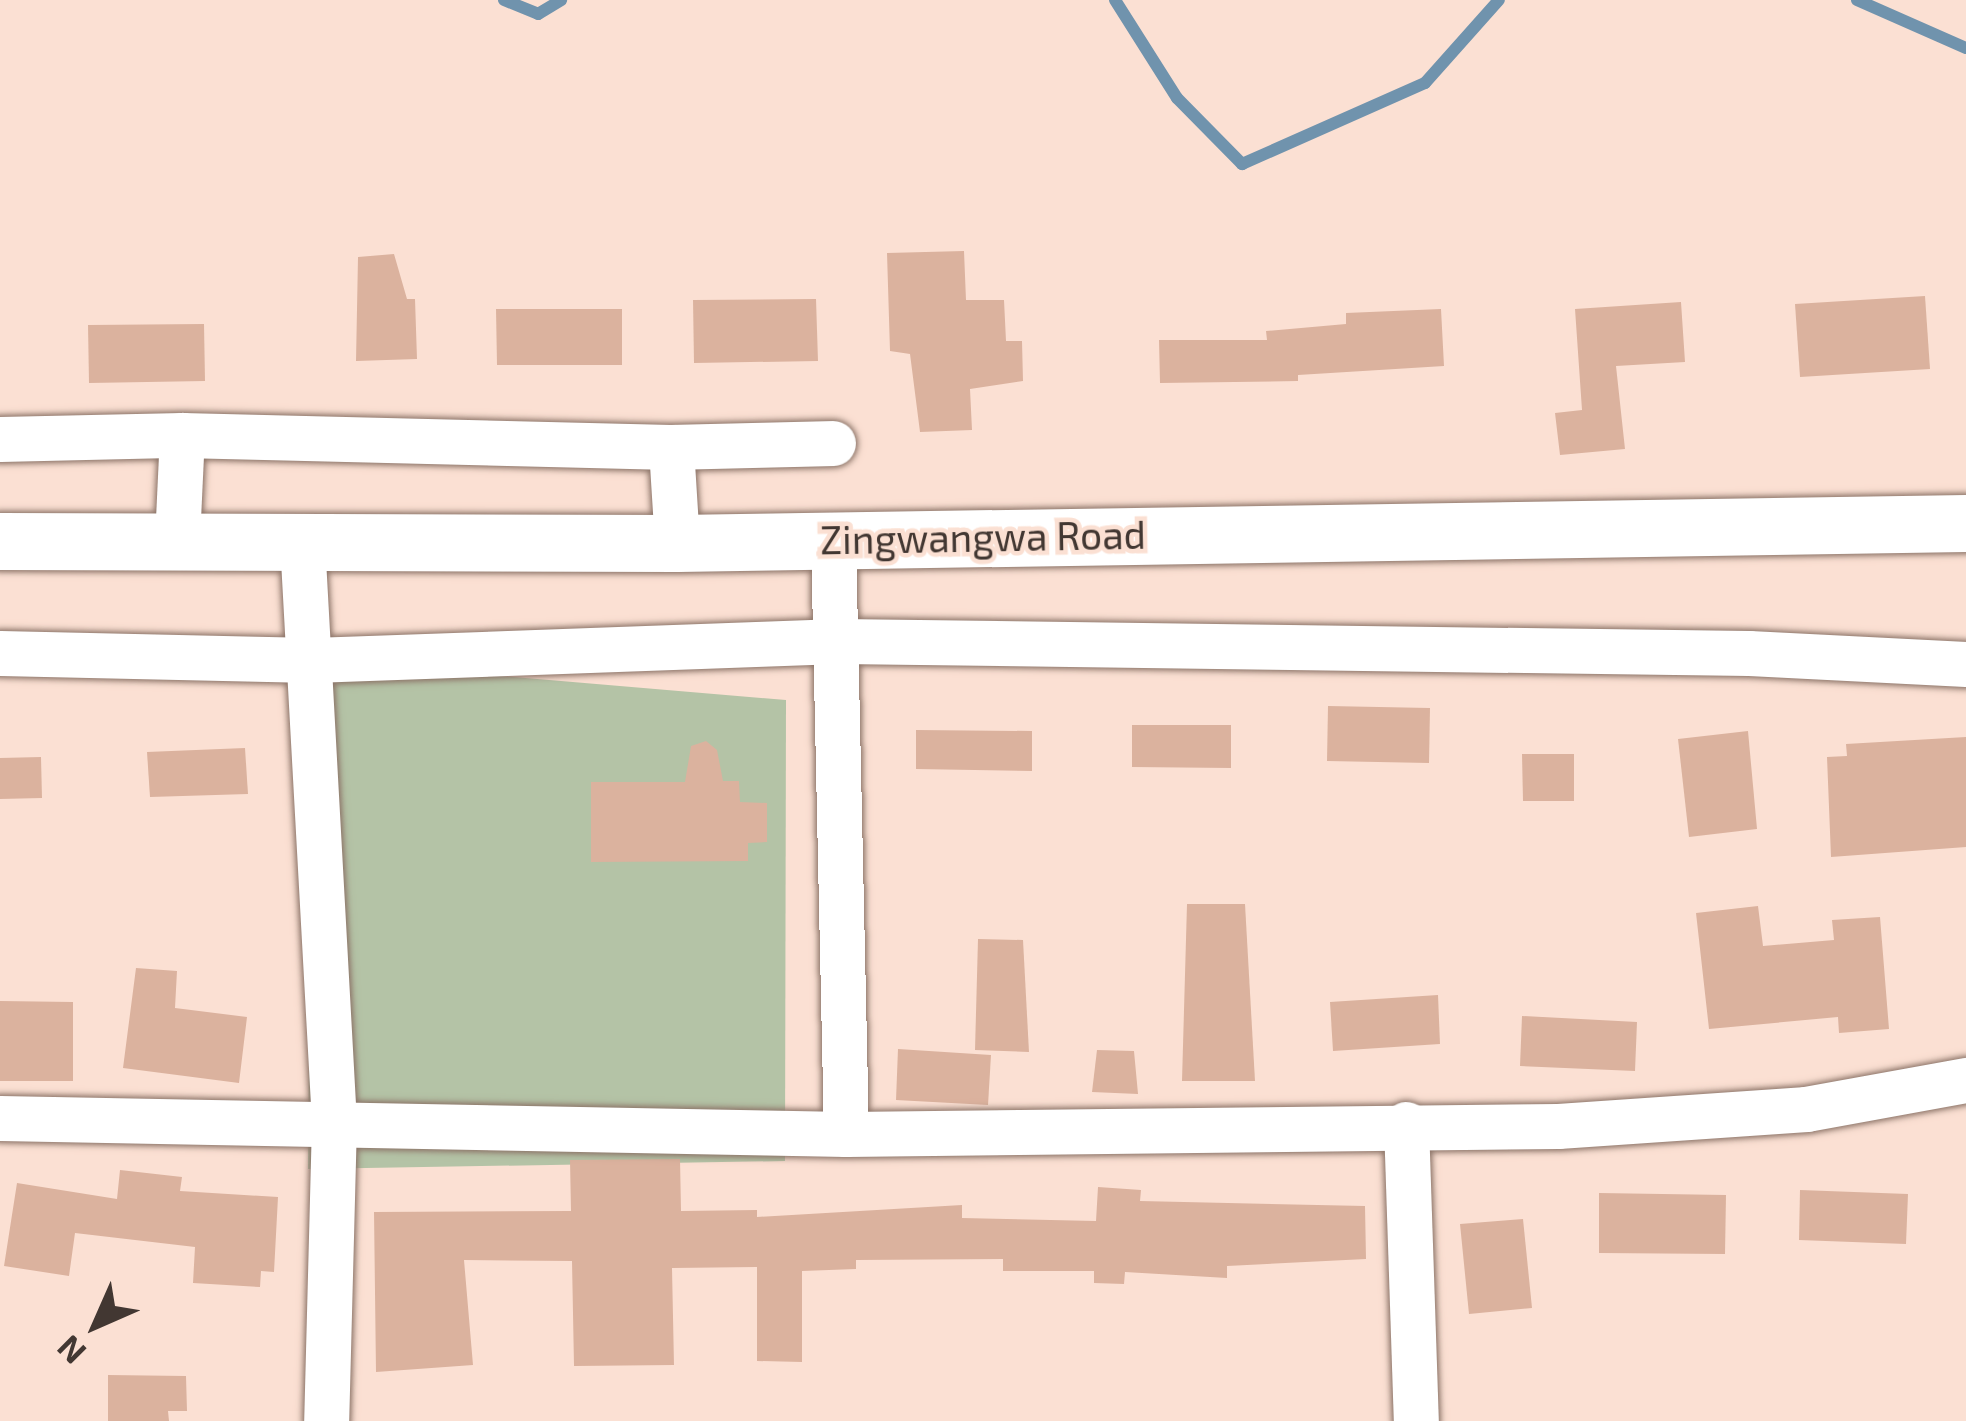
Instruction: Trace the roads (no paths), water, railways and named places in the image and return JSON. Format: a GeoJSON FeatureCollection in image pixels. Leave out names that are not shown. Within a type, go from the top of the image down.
{"type":"FeatureCollection","features":[{"type":"Feature","properties":{"kind":"street"},"geometry":{"type":"LineString","coordinates":[[176,540],[182,435]]}},
{"type":"Feature","properties":{"kind":"street"},"geometry":{"type":"LineString","coordinates":[[0,439],[182,435],[671,447],[833,443]]}},
{"type":"Feature","properties":{"kind":"street"},"geometry":{"type":"LineString","coordinates":[[671,447],[677,543]]}},
{"type":"Feature","properties":{"kind":"street","name":"Zingwangwa Road"},"geometry":{"type":"LineString","coordinates":[[0,541],[677,543],[1966,523]]}},
{"type":"Feature","properties":{"kind":"street"},"geometry":{"type":"LineString","coordinates":[[833,539],[839,641],[846,1134]]}},
{"type":"Feature","properties":{"kind":"street"},"geometry":{"type":"LineString","coordinates":[[302,541],[334,1122],[326,1421]]}},
{"type":"Feature","properties":{"kind":"street"},"geometry":{"type":"LineString","coordinates":[[0,653],[312,661],[839,641],[1749,653],[1966,664]]}},
{"type":"Feature","properties":{"kind":"street"},"geometry":{"type":"LineString","coordinates":[[0,1118],[846,1134],[1664,1122],[1806,1109],[1966,1080]]}},
{"type":"Feature","properties":{"kind":"street"},"geometry":{"type":"LineString","coordinates":[[1406,1124],[1416,1421]]}},
{"type":"Feature","properties":{"kind":"waterway"},"geometry":{"type":"LineString","coordinates":[[504,0],[538,14],[561,0]]}},
{"type":"Feature","properties":{"kind":"waterway"},"geometry":{"type":"LineString","coordinates":[[1115,0],[1177,98],[1242,164],[1425,83],[1499,0]]}},
{"type":"Feature","properties":{"kind":"waterway"},"geometry":{"type":"LineString","coordinates":[[1857,0],[1966,48]]}}]}
